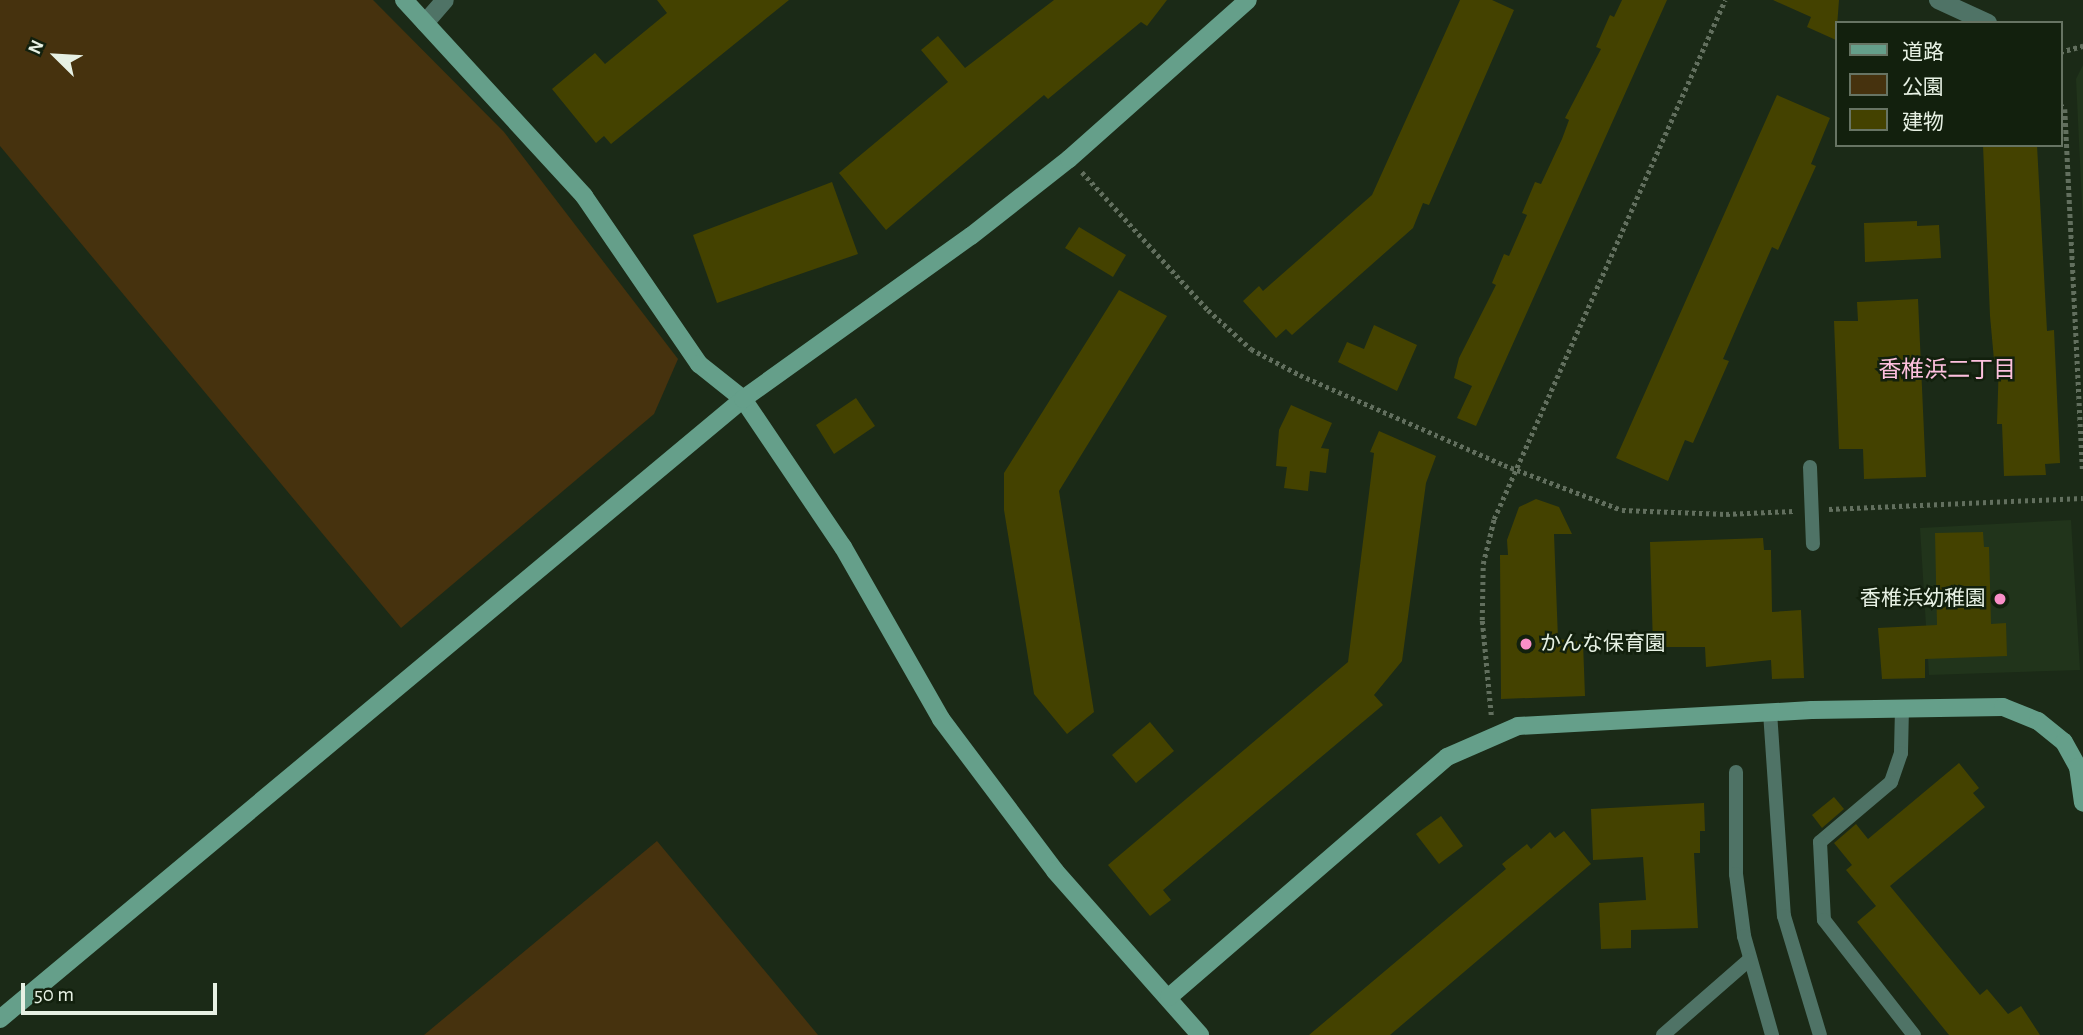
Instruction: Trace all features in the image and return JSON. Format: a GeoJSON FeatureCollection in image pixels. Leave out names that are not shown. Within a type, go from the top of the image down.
{"type":"FeatureCollection","features":[{"type":"Feature","properties":{"kind":"street"},"geometry":{"type":"LineString","coordinates":[[404,0],[584,196],[699,364],[743,399],[843,547],[941,719],[1055,871],[1200,1035]]}},
{"type":"Feature","properties":{"kind":"street"},"geometry":{"type":"LineString","coordinates":[[425,23],[445,0]]}},
{"type":"Feature","properties":{"kind":"street"},"geometry":{"type":"LineString","coordinates":[[0,1019],[743,399],[971,236],[1069,159],[1248,0]]}},
{"type":"Feature","properties":{"kind":"street"},"geometry":{"type":"LineString","coordinates":[[1938,0],[1984,21]]}},
{"type":"Feature","properties":{"kind":"street"},"geometry":{"type":"LineString","coordinates":[[1169,997],[1447,757],[1518,726],[1981,704],[2003,707],[2038,720],[2072,755],[2083,803]]}},
{"type":"Feature","properties":{"kind":"lane"},"geometry":{"type":"LineString","coordinates":[[1810,467],[1813,544]]}},
{"type":"Feature","properties":{"kind":"lane"},"geometry":{"type":"LineString","coordinates":[[1902,708],[1901,753],[1891,782],[1820,842],[1824,920],[1914,1035]]}},
{"type":"Feature","properties":{"kind":"lane"},"geometry":{"type":"LineString","coordinates":[[1770,712],[1784,916],[1820,1035]]}},
{"type":"Feature","properties":{"kind":"lane"},"geometry":{"type":"LineString","coordinates":[[1735,772],[1736,874],[1749,960],[1772,1035]]}},
{"type":"Feature","properties":{"kind":"lane"},"geometry":{"type":"LineString","coordinates":[[1662,1035],[1749,960]]}},
{"type":"Feature","properties":{"kind":"path"},"geometry":{"type":"LineString","coordinates":[[1493,737],[1482,620],[1483,564],[1493,519],[1725,0]]}},
{"type":"Feature","properties":{"kind":"path"},"geometry":{"type":"LineString","coordinates":[[2062,51],[2083,46]]}},
{"type":"Feature","properties":{"kind":"path"},"geometry":{"type":"LineString","coordinates":[[2062,106],[2065,109],[2083,472]]}},
{"type":"Feature","properties":{"kind":"path"},"geometry":{"type":"LineString","coordinates":[[1069,159],[1124,215],[1171,273],[1251,349],[1517,470],[1622,510],[1726,514],[2083,498]]}},
{"type":"Feature","properties":{"kind":"shaded area"},"geometry":{"type":"Polygon","coordinates":[[[2083,65],[2083,225],[2076,79],[2083,65]]]}},
{"type":"Feature","properties":{"kind":"shaded area","name":"香椎浜幼稚園"},"geometry":{"type":"Polygon","coordinates":[[[2071,520],[2080,670],[1929,675],[1920,528],[2071,520]]]}},
{"type":"Feature","properties":{"kind":"green space"},"geometry":{"type":"Polygon","coordinates":[[[0,0],[373,0],[504,132],[678,359],[654,414],[401,628],[0,146],[0,0]]]}},
{"type":"Feature","properties":{"kind":"green space"},"geometry":{"type":"Polygon","coordinates":[[[657,841],[818,1035],[424,1035],[657,841]]]}},
{"type":"Feature","properties":{"kind":"building"},"geometry":{"type":"Polygon","coordinates":[[[657,0],[789,0],[611,144],[604,136],[596,143],[552,89],[595,53],[605,64],[667,13],[657,0]]]}},
{"type":"Feature","properties":{"kind":"building"},"geometry":{"type":"Polygon","coordinates":[[[1054,0],[1167,0],[1147,26],[1141,22],[1048,99],[1044,95],[886,230],[839,173],[948,82],[921,50],[938,36],[965,68],[1054,0]]]}},
{"type":"Feature","properties":{"kind":"building"},"geometry":{"type":"Polygon","coordinates":[[[1460,0],[1492,0],[1514,10],[1429,205],[1423,203],[1413,228],[1292,335],[1286,329],[1276,338],[1243,301],[1259,286],[1263,291],[1372,195],[1460,0]]]}},
{"type":"Feature","properties":{"kind":"building"},"geometry":{"type":"Polygon","coordinates":[[[1622,0],[1667,0],[1476,426],[1457,418],[1472,386],[1454,378],[1459,358],[1496,285],[1492,283],[1504,254],[1509,256],[1527,215],[1522,213],[1535,182],[1541,184],[1562,139],[1569,120],[1565,118],[1601,49],[1596,47],[1610,15],[1614,17],[1622,0]]]}},
{"type":"Feature","properties":{"kind":"building"},"geometry":{"type":"Polygon","coordinates":[[[1773,0],[1839,0],[1837,21],[1834,21],[1834,39],[1807,27],[1811,17],[1773,0]]]}},
{"type":"Feature","properties":{"kind":"building"},"geometry":{"type":"Polygon","coordinates":[[[1777,95],[1830,118],[1811,164],[1816,166],[1778,250],[1772,247],[1723,359],[1729,361],[1693,443],[1685,440],[1668,481],[1616,458],[1777,95]]]}},
{"type":"Feature","properties":{"kind":"building"},"geometry":{"type":"Polygon","coordinates":[[[1983,147],[2037,147],[2047,331],[2054,330],[2060,463],[2045,464],[2046,475],[2004,476],[2002,424],[1997,424],[1999,360],[1994,360],[1983,147]]]}},
{"type":"Feature","properties":{"kind":"building"},"geometry":{"type":"Polygon","coordinates":[[[832,182],[858,254],[717,303],[693,235],[832,182]]]}},
{"type":"Feature","properties":{"kind":"building"},"geometry":{"type":"Polygon","coordinates":[[[1917,221],[1917,226],[1939,225],[1941,258],[1865,262],[1864,223],[1917,221]]]}},
{"type":"Feature","properties":{"kind":"building"},"geometry":{"type":"Polygon","coordinates":[[[1079,227],[1126,255],[1113,277],[1065,248],[1079,227]]]}},
{"type":"Feature","properties":{"kind":"building"},"geometry":{"type":"Polygon","coordinates":[[[1119,290],[1167,316],[1059,491],[1094,712],[1067,734],[1034,694],[1004,510],[1004,473],[1119,290]]]}},
{"type":"Feature","properties":{"kind":"building"},"geometry":{"type":"Polygon","coordinates":[[[1918,299],[1926,477],[1864,479],[1863,449],[1839,449],[1834,321],[1858,321],[1857,302],[1918,299]]]}},
{"type":"Feature","properties":{"kind":"building"},"geometry":{"type":"Polygon","coordinates":[[[1374,325],[1417,345],[1397,391],[1338,362],[1347,342],[1364,349],[1374,325]]]}},
{"type":"Feature","properties":{"kind":"building"},"geometry":{"type":"Polygon","coordinates":[[[856,398],[875,426],[834,454],[816,425],[856,398]]]}},
{"type":"Feature","properties":{"kind":"building"},"geometry":{"type":"Polygon","coordinates":[[[1291,405],[1332,423],[1321,448],[1329,449],[1326,473],[1310,471],[1308,491],[1284,488],[1287,467],[1276,466],[1279,430],[1291,405]]]}},
{"type":"Feature","properties":{"kind":"building"},"geometry":{"type":"Polygon","coordinates":[[[1379,431],[1436,456],[1426,483],[1402,661],[1374,695],[1383,705],[1163,890],[1171,900],[1150,916],[1108,865],[1348,662],[1374,453],[1370,452],[1379,431]]]}},
{"type":"Feature","properties":{"kind":"building"},"geometry":{"type":"Polygon","coordinates":[[[1536,499],[1559,507],[1572,534],[1554,534],[1558,639],[1583,642],[1585,696],[1501,699],[1500,555],[1508,555],[1507,540],[1519,507],[1536,499]]]}},
{"type":"Feature","properties":{"kind":"building"},"geometry":{"type":"Polygon","coordinates":[[[1983,532],[1984,547],[1989,547],[1991,624],[2006,623],[2007,656],[1925,659],[1925,678],[1882,679],[1878,628],[1937,625],[1935,533],[1983,532]]]}},
{"type":"Feature","properties":{"kind":"building"},"geometry":{"type":"Polygon","coordinates":[[[1763,538],[1764,550],[1771,550],[1772,612],[1801,610],[1804,678],[1772,679],[1771,660],[1706,667],[1705,647],[1653,647],[1650,542],[1763,538]]]}},
{"type":"Feature","properties":{"kind":"building"},"geometry":{"type":"Polygon","coordinates":[[[1150,722],[1174,751],[1136,783],[1112,755],[1150,722]]]}},
{"type":"Feature","properties":{"kind":"building"},"geometry":{"type":"Polygon","coordinates":[[[1959,763],[1979,788],[1973,793],[1985,807],[1890,886],[1980,995],[1987,989],[2008,1014],[2021,1006],[2040,1035],[1949,1035],[1857,922],[1876,906],[1846,870],[1852,865],[1834,843],[1856,824],[1868,839],[1959,763]]]}},
{"type":"Feature","properties":{"kind":"building"},"geometry":{"type":"Polygon","coordinates":[[[1834,797],[1844,809],[1822,828],[1812,815],[1834,797]]]}},
{"type":"Feature","properties":{"kind":"building"},"geometry":{"type":"Polygon","coordinates":[[[1704,803],[1705,831],[1700,831],[1700,853],[1694,853],[1698,928],[1631,930],[1631,948],[1601,949],[1599,903],[1646,900],[1643,857],[1593,860],[1591,809],[1704,803]]]}},
{"type":"Feature","properties":{"kind":"building"},"geometry":{"type":"Polygon","coordinates":[[[1441,816],[1463,846],[1439,864],[1416,834],[1441,816]]]}},
{"type":"Feature","properties":{"kind":"building"},"geometry":{"type":"Polygon","coordinates":[[[1564,831],[1591,864],[1390,1035],[1309,1035],[1506,869],[1502,864],[1527,844],[1531,849],[1550,832],[1555,838],[1564,831]]]}},
{"type":"Feature","properties":{"kind":"place","name":"香椎浜幼稚園"},"geometry":{"type":"Point","coordinates":[2000,599]}},
{"type":"Feature","properties":{"kind":"place","name":"かんな保育園"},"geometry":{"type":"Point","coordinates":[1526,644]}},
{"type":"Feature","properties":{"kind":"district","name":"香椎浜二丁目"},"geometry":{"type":"Point","coordinates":[1947,371]}}]}
